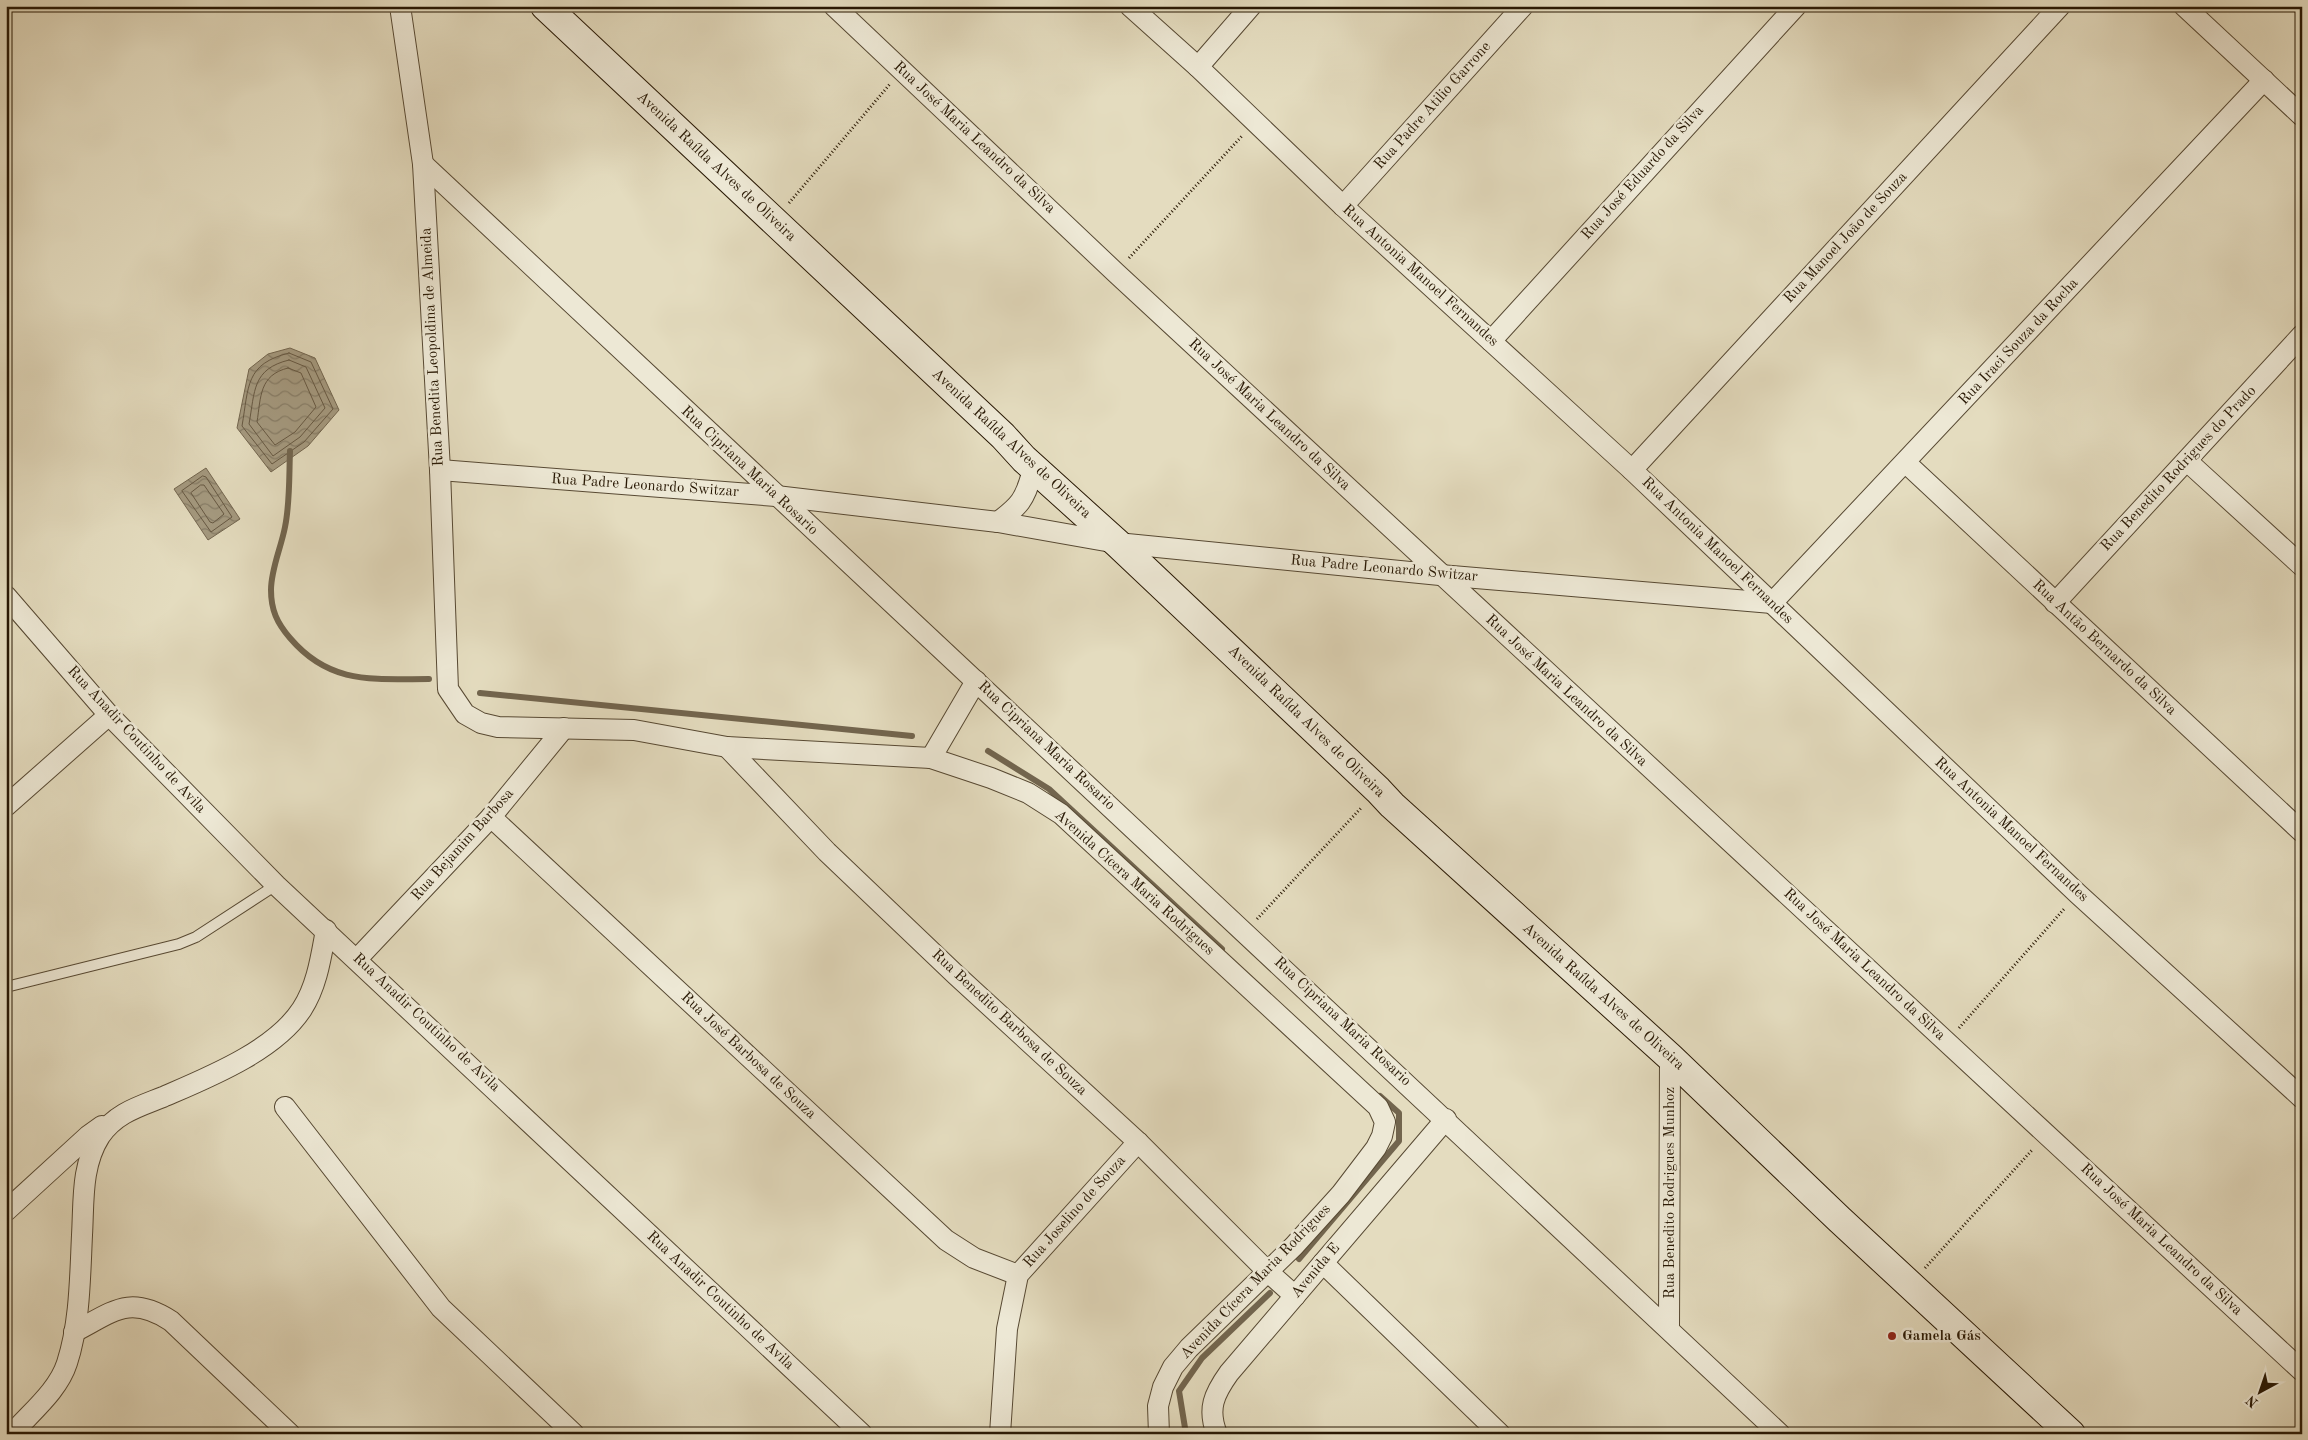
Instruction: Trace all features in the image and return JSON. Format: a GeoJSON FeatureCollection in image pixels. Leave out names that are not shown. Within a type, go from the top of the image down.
{"type":"FeatureCollection","features":[{"type":"Feature","properties":{"kind":"street","name":"Avenida Raílda Alves de Oliveira"},"geometry":{"type":"LineString","coordinates":[[545,6],[1003,436],[1024,459],[1117,543],[1378,790],[1392,806],[1670,1057],[1832,1212],[2071,1434]]}},
{"type":"Feature","properties":{"kind":"street","name":"Rua José Maria Leandro da Silva"},"geometry":{"type":"LineString","coordinates":[[834,6],[1116,273],[1440,575],[2047,1133],[2302,1371]]}},
{"type":"Feature","properties":{"kind":"street","name":"Rua Antonia Manoel Fernandes"},"geometry":{"type":"LineString","coordinates":[[1130,6],[1198,67],[1254,123],[1343,206],[1632,470],[2078,894],[2302,1098]]}},
{"type":"Feature","properties":{"kind":"street"},"geometry":{"type":"LineString","coordinates":[[1198,67],[1252,6]]}},
{"type":"Feature","properties":{"kind":"street","name":"Rua Padre Atilio Garrone"},"geometry":{"type":"LineString","coordinates":[[1343,206],[1523,6]]}},
{"type":"Feature","properties":{"kind":"street","name":"Rua José Eduardo da Silva"},"geometry":{"type":"LineString","coordinates":[[1491,341],[1796,6]]}},
{"type":"Feature","properties":{"kind":"street","name":"Rua Manoel João de Souza"},"geometry":{"type":"LineString","coordinates":[[1632,470],[2060,6]]}},
{"type":"Feature","properties":{"kind":"street"},"geometry":{"type":"LineString","coordinates":[[2184,6],[2302,116]]}},
{"type":"Feature","properties":{"kind":"street","name":"Rua Benedita Leopoldina de Almeida"},"geometry":{"type":"LineString","coordinates":[[404,8],[423,164],[440,470],[448,689]]}},
{"type":"Feature","properties":{"kind":"street","name":"Rua Iraci Souza da Rocha"},"geometry":{"type":"LineString","coordinates":[[1772,603],[1906,463],[2264,80]]}},
{"type":"Feature","properties":{"kind":"street","name":"Rua Cipriana Maria Rosario"},"geometry":{"type":"LineString","coordinates":[[423,164],[776,496],[1446,1119],[1780,1434]]}},
{"type":"Feature","properties":{"kind":"street","name":"Rua Benedito Rodrigues do Prado"},"geometry":{"type":"LineString","coordinates":[[2055,602],[2188,461],[2302,335]]}},
{"type":"Feature","properties":{"kind":"street"},"geometry":{"type":"LineString","coordinates":[[998,522],[1022,502],[1028,490],[1032,473],[1024,459]]}},
{"type":"Feature","properties":{"kind":"street"},"geometry":{"type":"LineString","coordinates":[[2188,461],[2302,566]]}},
{"type":"Feature","properties":{"kind":"street","name":"Rua Antão Bernardo da Silva"},"geometry":{"type":"LineString","coordinates":[[1906,463],[2302,832]]}},
{"type":"Feature","properties":{"kind":"street","name":"Rua Padre Leonardo Switzar"},"geometry":{"type":"LineString","coordinates":[[440,470],[776,496],[998,522],[1117,543],[1440,575],[1772,603]]}},
{"type":"Feature","properties":{"kind":"street","name":"Rua Anadir Coutinho de Avila"},"geometry":{"type":"LineString","coordinates":[[6,596],[109,715],[276,885],[862,1434]]}},
{"type":"Feature","properties":{"kind":"street"},"geometry":{"type":"LineString","coordinates":[[931,758],[976,681]]}},
{"type":"Feature","properties":{"kind":"street","name":"Avenida Cícera Maria Rodrigues"},"geometry":{"type":"LineString","coordinates":[[448,689],[465,714],[481,723],[513,729],[634,730],[727,747],[931,758],[991,778],[1028,793],[1061,814],[1378,1107],[1385,1122],[1382,1136],[1376,1148],[1341,1194],[1294,1246],[1189,1348],[1173,1367],[1163,1387],[1158,1406],[1157,1429],[1159,1434]]}},
{"type":"Feature","properties":{"kind":"street"},"geometry":{"type":"LineString","coordinates":[[6,806],[109,715]]}},
{"type":"Feature","properties":{"kind":"street","name":"Rua Bejamim Barbosa"},"geometry":{"type":"LineString","coordinates":[[357,959],[491,817],[564,728]]}},
{"type":"Feature","properties":{"kind":"street","name":"Rua Benedito Barbosa de Souza"},"geometry":{"type":"LineString","coordinates":[[727,747],[827,852],[956,975],[1138,1142],[1267,1271],[1295,1296]]}},
{"type":"Feature","properties":{"kind":"street","name":"Rua José Barbosa de Souza"},"geometry":{"type":"LineString","coordinates":[[491,817],[946,1240],[974,1258],[1018,1275]]}},
{"type":"Feature","properties":{"kind":"street"},"geometry":{"type":"LineString","coordinates":[[6,1211],[88,1136],[118,1116],[204,1079],[246,1058],[286,1027],[302,1009],[318,973],[326,930]]}},
{"type":"Feature","properties":{"kind":"street","name":"Rua Benedito Rodrigues Munhoz"},"geometry":{"type":"LineString","coordinates":[[1669,1328],[1670,1057]]}},
{"type":"Feature","properties":{"kind":"street"},"geometry":{"type":"LineString","coordinates":[[285,1107],[441,1308],[574,1434]]}},
{"type":"Feature","properties":{"kind":"street"},"geometry":{"type":"LineString","coordinates":[[12,1434],[54,1387],[66,1364],[74,1332],[80,1272],[86,1171],[91,1152],[101,1136],[118,1116]]}},
{"type":"Feature","properties":{"kind":"street","name":"Avenida E"},"geometry":{"type":"LineString","coordinates":[[1217,1434],[1211,1419],[1216,1392],[1446,1119]]}},
{"type":"Feature","properties":{"kind":"street","name":"Rua Joselino de Souza"},"geometry":{"type":"LineString","coordinates":[[1000,1434],[1007,1330],[1018,1275],[1138,1142]]}},
{"type":"Feature","properties":{"kind":"street"},"geometry":{"type":"LineString","coordinates":[[1323,1263],[1500,1434]]}},
{"type":"Feature","properties":{"kind":"street"},"geometry":{"type":"LineString","coordinates":[[74,1332],[125,1306],[141,1306],[157,1312],[171,1321],[289,1434]]}},
{"type":"Feature","properties":{"kind":"lane"},"geometry":{"type":"LineString","coordinates":[[6,987],[179,944],[196,937],[276,885]]}},
{"type":"Feature","properties":{"kind":"path"},"geometry":{"type":"LineString","coordinates":[[774,221],[901,70]]}},
{"type":"Feature","properties":{"kind":"path"},"geometry":{"type":"LineString","coordinates":[[1116,273],[1254,123]]}},
{"type":"Feature","properties":{"kind":"path"},"geometry":{"type":"LineString","coordinates":[[1245,932],[1378,790]]}},
{"type":"Feature","properties":{"kind":"path"},"geometry":{"type":"LineString","coordinates":[[1947,1041],[2078,894]]}},
{"type":"Feature","properties":{"kind":"path"},"geometry":{"type":"LineString","coordinates":[[1930,1262],[2047,1133]]}},
{"type":"Feature","properties":{"kind":"water"},"geometry":{"type":"Polygon","coordinates":[[[290,348],[315,358],[339,410],[308,446],[271,472],[237,428],[249,369],[268,354],[290,348]]]}},
{"type":"Feature","properties":{"kind":"water"},"geometry":{"type":"Polygon","coordinates":[[[206,468],[240,519],[208,540],[174,489],[206,468]]]}},
{"type":"Feature","properties":{"kind":"waterway"},"geometry":{"type":"LineString","coordinates":[[290,451],[287,518],[273,574],[271,590],[274,610],[282,627],[305,653],[337,672],[371,678],[429,679]]}},
{"type":"Feature","properties":{"kind":"waterway"},"geometry":{"type":"LineString","coordinates":[[480,693],[912,736]]}},
{"type":"Feature","properties":{"kind":"waterway"},"geometry":{"type":"LineString","coordinates":[[988,751],[1049,789],[1222,949]]}},
{"type":"Feature","properties":{"kind":"waterway"},"geometry":{"type":"LineString","coordinates":[[1299,1259],[1399,1141],[1399,1113],[1380,1096]]}},
{"type":"Feature","properties":{"kind":"waterway"},"geometry":{"type":"LineString","coordinates":[[1186,1434],[1179,1391],[1202,1358],[1270,1293]]}},
{"type":"Feature","properties":{"kind":"place","name":"Gamela Gás"},"geometry":{"type":"Point","coordinates":[1892,1336]}}]}
